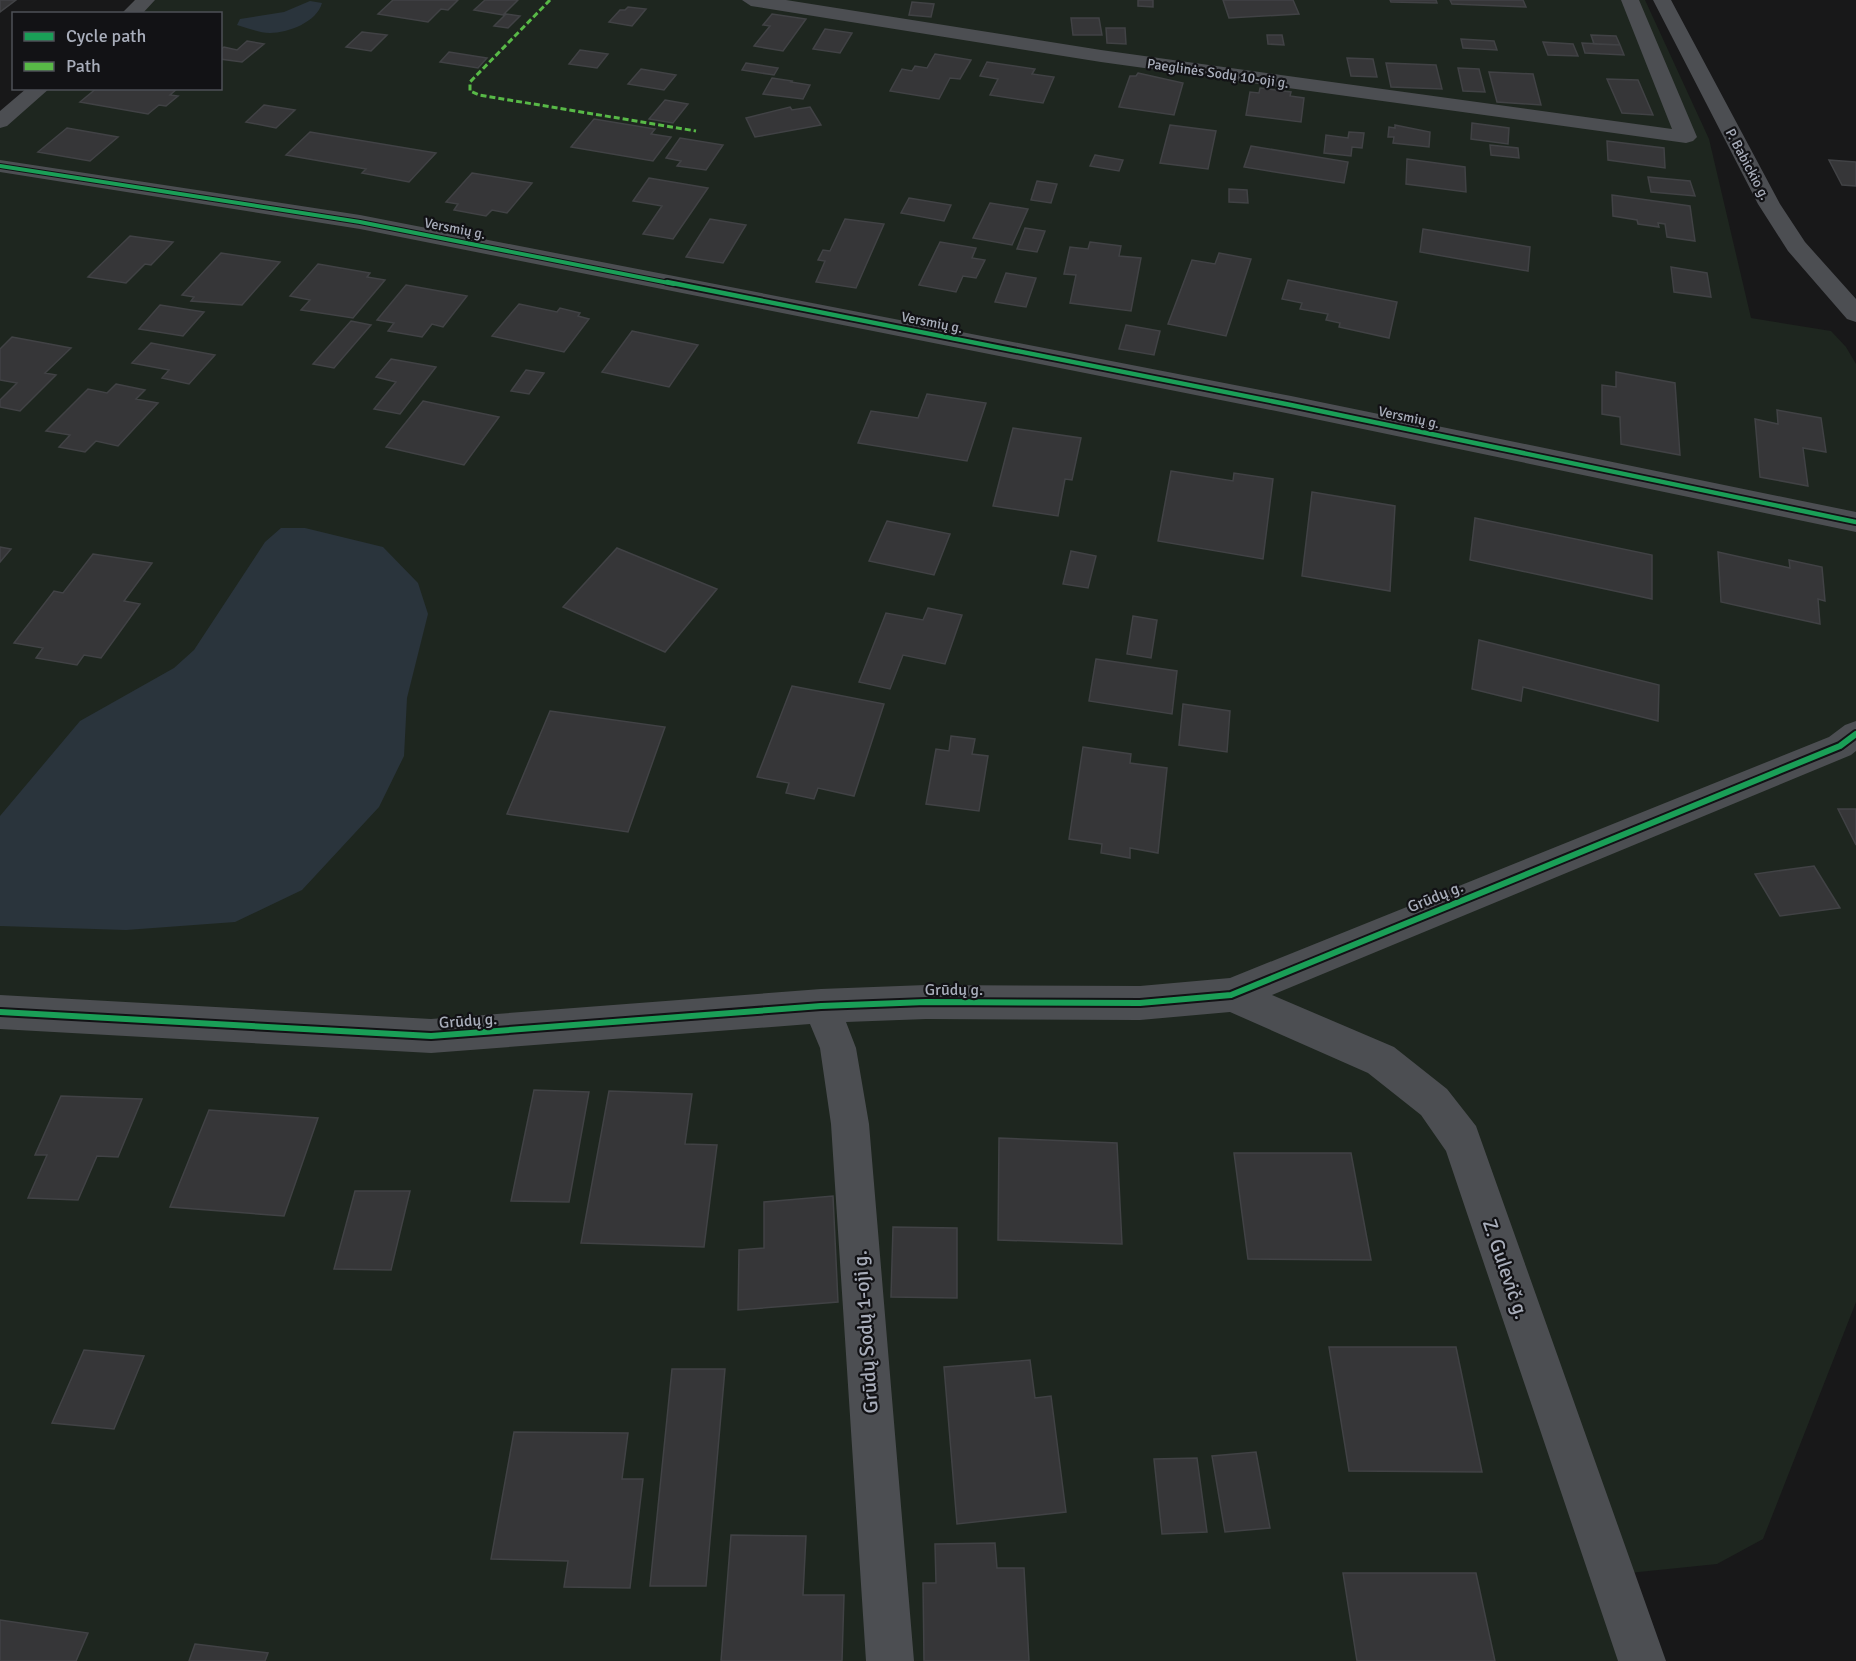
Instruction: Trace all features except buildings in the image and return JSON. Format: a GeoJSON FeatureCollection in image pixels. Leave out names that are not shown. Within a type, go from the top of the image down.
{"type":"FeatureCollection","features":[{"type":"Feature","properties":{"kind":"street"},"geometry":{"type":"LineString","coordinates":[[132,12],[146,0]]}},
{"type":"Feature","properties":{"kind":"street","name":"Paeglinės Sodų 10-oji g."},"geometry":{"type":"LineString","coordinates":[[751,0],[1124,59],[1686,137],[1630,0]]}},
{"type":"Feature","properties":{"kind":"street","name":"P. Babickio g."},"geometry":{"type":"LineString","coordinates":[[1662,0],[1769,204],[1796,246],[1856,314]]}},
{"type":"Feature","properties":{"kind":"street"},"geometry":{"type":"LineString","coordinates":[[0,122],[38,90]]}},
{"type":"Feature","properties":{"kind":"street","name":"Versmių g."},"geometry":{"type":"LineString","coordinates":[[0,166],[360,222],[1291,405],[1856,522]]}},
{"type":"Feature","properties":{"kind":"street","name":"Grūdų g."},"geometry":{"type":"LineString","coordinates":[[0,1012],[431,1036],[821,1006],[926,1002],[1140,1003],[1231,995],[1840,746],[1856,734]]}},
{"type":"Feature","properties":{"kind":"street","name":"Z. Gulevič g."},"geometry":{"type":"LineString","coordinates":[[1231,995],[1381,1060],[1434,1102],[1462,1140],[1642,1661]]}},
{"type":"Feature","properties":{"kind":"street","name":"Grūdų Sodų 1-oji g."},"geometry":{"type":"LineString","coordinates":[[821,1006],[838,1048],[850,1124],[890,1661]]}},
{"type":"Feature","properties":{"kind":"shaded area"},"geometry":{"type":"Polygon","coordinates":[[[140,0],[1645,0],[1709,139],[1751,318],[1831,331],[1846,347],[1856,364],[1856,1302],[1763,1539],[1717,1564],[1629,1573],[1661,1661],[0,1661],[0,112],[29,90],[222,90],[222,12],[124,12],[140,0]]]}},
{"type":"Feature","properties":{"kind":"shaded area"},"geometry":{"type":"Polygon","coordinates":[[[310,1],[322,3],[319,10],[308,21],[293,29],[266,33],[237,25],[240,19],[284,12],[310,1]]]}},
{"type":"Feature","properties":{"kind":"shaded area"},"geometry":{"type":"Polygon","coordinates":[[[281,528],[305,528],[383,547],[418,583],[428,614],[407,698],[404,756],[379,807],[302,890],[235,922],[126,930],[0,926],[0,816],[80,721],[174,668],[194,650],[265,542],[281,528]]]}},
{"type":"Feature","properties":{"kind":"marked path"},"geometry":{"type":"LineString","coordinates":[[550,0],[470,82],[470,91],[479,95],[696,131]]}},
{"type":"Feature","properties":{"kind":"cycle path"},"geometry":{"type":"LineString","coordinates":[[0,166],[360,222],[1291,405],[1856,522]]}},
{"type":"Feature","properties":{"kind":"cycle path"},"geometry":{"type":"LineString","coordinates":[[0,1012],[431,1036],[821,1006],[926,1002],[1140,1003],[1231,995],[1840,746],[1856,734]]}}]}
